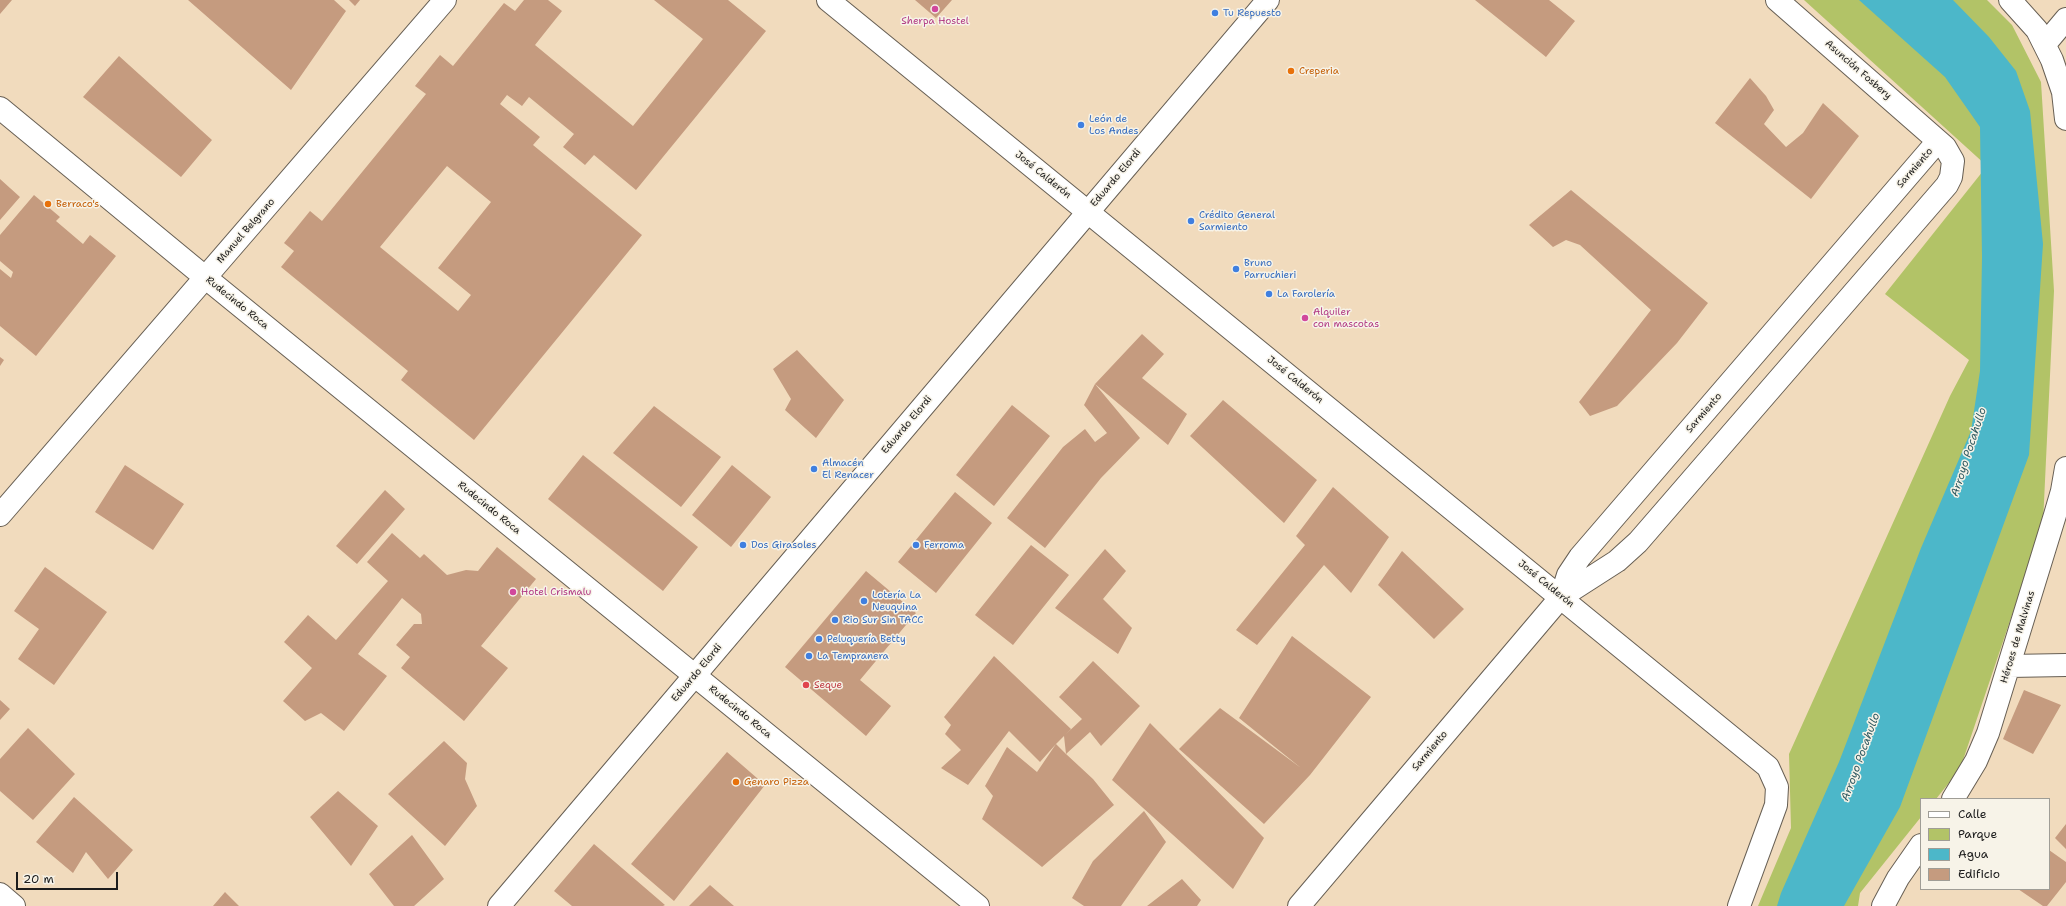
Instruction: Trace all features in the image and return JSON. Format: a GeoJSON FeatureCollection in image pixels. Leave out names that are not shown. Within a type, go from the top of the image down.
{"type":"FeatureCollection","features":[{"type":"Feature","properties":{"kind":"street","name":"Manuel Belgrano"},"geometry":{"type":"LineString","coordinates":[[0,515],[445,0]]}},
{"type":"Feature","properties":{"kind":"street","name":"José Calderón"},"geometry":{"type":"LineString","coordinates":[[828,0],[1761,760],[1768,767],[1774,777],[1777,787],[1777,801],[1774,814],[1739,906]]}},
{"type":"Feature","properties":{"kind":"street","name":"Eduardo Elordi"},"geometry":{"type":"LineString","coordinates":[[499,906],[1268,0]]}},
{"type":"Feature","properties":{"kind":"street","name":"Asunción Fosbery"},"geometry":{"type":"LineString","coordinates":[[1777,0],[1938,141]]}},
{"type":"Feature","properties":{"kind":"street"},"geometry":{"type":"LineString","coordinates":[[2010,0],[2026,16],[2045,44],[2063,92],[2066,119]]}},
{"type":"Feature","properties":{"kind":"street"},"geometry":{"type":"LineString","coordinates":[[2045,44],[2066,19]]}},
{"type":"Feature","properties":{"kind":"street","name":"Rudecindo Roca"},"geometry":{"type":"LineString","coordinates":[[0,108],[206,278],[978,906]]}},
{"type":"Feature","properties":{"kind":"street","name":"Sarmiento"},"geometry":{"type":"LineString","coordinates":[[1299,906],[1561,597],[1617,561],[1638,542],[1947,185],[1954,169],[1953,161],[1950,153],[1938,141],[1580,557],[1568,575],[1561,597]]}},
{"type":"Feature","properties":{"kind":"street","name":"Héroes de Malvinas"},"geometry":{"type":"LineString","coordinates":[[1954,798],[1976,761],[1988,733],[2062,491],[2066,468]]}},
{"type":"Feature","properties":{"kind":"street"},"geometry":{"type":"LineString","coordinates":[[2009,666],[2066,665]]}},
{"type":"Feature","properties":{"kind":"street"},"geometry":{"type":"LineString","coordinates":[[1883,906],[1894,884],[1920,846]]}},
{"type":"Feature","properties":{"kind":"street"},"geometry":{"type":"LineString","coordinates":[[0,894],[14,906]]}},
{"type":"Feature","properties":{"kind":"green space"},"geometry":{"type":"Polygon","coordinates":[[[1804,0],[1987,0],[2012,25],[2041,82],[2054,291],[2043,523],[1960,769],[1937,798],[1920,798],[1920,818],[1860,893],[1858,906],[1758,906],[1791,828],[1789,754],[1950,396],[1969,360],[1885,294],[1987,166],[1804,0]]]}},
{"type":"Feature","properties":{"kind":"water","name":"Arroyo Pocahullo"},"geometry":{"type":"Polygon","coordinates":[[[1859,0],[1953,0],[1989,37],[2016,71],[2030,111],[2043,244],[2029,455],[1900,807],[1844,906],[1777,906],[1781,893],[1839,762],[1921,548],[1971,431],[1980,371],[1982,257],[1980,127],[1945,77],[1859,0]]]}},
{"type":"Feature","properties":{"kind":"building"},"geometry":{"type":"Polygon","coordinates":[[[0,0],[12,0],[0,14],[0,0]]]}},
{"type":"Feature","properties":{"kind":"building"},"geometry":{"type":"Polygon","coordinates":[[[188,0],[334,0],[346,11],[291,90],[188,0]]]}},
{"type":"Feature","properties":{"kind":"building"},"geometry":{"type":"Polygon","coordinates":[[[349,0],[360,0],[355,6],[349,0]]]}},
{"type":"Feature","properties":{"kind":"building"},"geometry":{"type":"Polygon","coordinates":[[[524,0],[548,0],[562,11],[535,45],[633,126],[703,39],[654,0],[728,0],[766,31],[636,190],[594,155],[585,165],[563,147],[574,134],[529,97],[522,106],[507,95],[500,104],[540,137],[533,145],[642,235],[474,440],[401,380],[408,371],[281,267],[294,251],[284,243],[310,211],[322,221],[426,94],[415,86],[440,55],[453,66],[504,3],[515,11],[524,0]],[[447,166],[380,247],[458,311],[471,295],[438,268],[491,202],[447,166]]]}},
{"type":"Feature","properties":{"kind":"building","name":"Sherpa Hostel"},"geometry":{"type":"Polygon","coordinates":[[[915,0],[952,0],[936,18],[915,0]]]}},
{"type":"Feature","properties":{"kind":"building"},"geometry":{"type":"Polygon","coordinates":[[[1475,0],[1549,0],[1575,21],[1546,57],[1475,0]]]}},
{"type":"Feature","properties":{"kind":"building"},"geometry":{"type":"Polygon","coordinates":[[[119,56],[212,140],[181,177],[83,97],[119,56]]]}},
{"type":"Feature","properties":{"kind":"building"},"geometry":{"type":"Polygon","coordinates":[[[1750,78],[1766,96],[1774,110],[1764,124],[1786,147],[1803,133],[1823,103],[1859,136],[1811,199],[1715,123],[1750,78]]]}},
{"type":"Feature","properties":{"kind":"building"},"geometry":{"type":"Polygon","coordinates":[[[0,179],[20,197],[0,220],[0,179]]]}},
{"type":"Feature","properties":{"kind":"building"},"geometry":{"type":"Polygon","coordinates":[[[1571,190],[1708,303],[1677,343],[1617,406],[1590,416],[1579,402],[1651,310],[1580,245],[1566,240],[1553,247],[1529,225],[1571,190]]]}},
{"type":"Feature","properties":{"kind":"building"},"geometry":{"type":"Polygon","coordinates":[[[34,195],[60,217],[56,221],[83,244],[90,235],[116,256],[36,356],[0,326],[0,269],[11,278],[13,272],[0,261],[0,235],[34,195]]]}},
{"type":"Feature","properties":{"kind":"building"},"geometry":{"type":"Polygon","coordinates":[[[1142,334],[1164,354],[1142,378],[1187,414],[1168,445],[1095,384],[1142,334]]]}},
{"type":"Feature","properties":{"kind":"building"},"geometry":{"type":"Polygon","coordinates":[[[797,350],[844,400],[816,438],[785,410],[791,399],[773,369],[797,350]]]}},
{"type":"Feature","properties":{"kind":"building"},"geometry":{"type":"Polygon","coordinates":[[[0,357],[4,360],[0,366],[0,357]]]}},
{"type":"Feature","properties":{"kind":"building"},"geometry":{"type":"Polygon","coordinates":[[[1095,384],[1140,438],[1101,478],[1045,548],[1007,518],[1063,447],[1085,429],[1095,442],[1107,433],[1084,405],[1095,384]]]}},
{"type":"Feature","properties":{"kind":"building"},"geometry":{"type":"Polygon","coordinates":[[[1223,400],[1317,480],[1284,523],[1190,436],[1223,400]]]}},
{"type":"Feature","properties":{"kind":"building"},"geometry":{"type":"Polygon","coordinates":[[[1012,405],[1050,436],[994,506],[956,475],[1012,405]]]}},
{"type":"Feature","properties":{"kind":"building"},"geometry":{"type":"Polygon","coordinates":[[[654,406],[721,457],[681,507],[613,453],[654,406]]]}},
{"type":"Feature","properties":{"kind":"building"},"geometry":{"type":"Polygon","coordinates":[[[583,455],[698,547],[663,591],[548,499],[583,455]]]}},
{"type":"Feature","properties":{"kind":"building"},"geometry":{"type":"Polygon","coordinates":[[[125,465],[184,504],[153,550],[95,512],[125,465]]]}},
{"type":"Feature","properties":{"kind":"building"},"geometry":{"type":"Polygon","coordinates":[[[732,465],[771,497],[731,547],[692,515],[732,465]]]}},
{"type":"Feature","properties":{"kind":"building"},"geometry":{"type":"Polygon","coordinates":[[[1333,487],[1389,537],[1351,593],[1324,565],[1257,645],[1236,630],[1305,545],[1296,536],[1333,487]]]}},
{"type":"Feature","properties":{"kind":"building"},"geometry":{"type":"Polygon","coordinates":[[[385,490],[405,509],[357,564],[336,546],[385,490]]]}},
{"type":"Feature","properties":{"kind":"building"},"geometry":{"type":"Polygon","coordinates":[[[955,492],[992,523],[936,593],[898,562],[955,492]]]}},
{"type":"Feature","properties":{"kind":"building"},"geometry":{"type":"Polygon","coordinates":[[[392,533],[420,558],[424,554],[447,575],[466,570],[478,571],[497,547],[536,579],[481,646],[508,668],[464,721],[401,668],[410,657],[396,645],[414,624],[422,624],[421,614],[402,598],[358,654],[387,676],[344,731],[321,713],[305,721],[283,701],[312,668],[284,642],[308,615],[336,640],[388,581],[367,562],[392,533]]]}},
{"type":"Feature","properties":{"kind":"building"},"geometry":{"type":"Polygon","coordinates":[[[1031,545],[1069,575],[1013,645],[975,615],[1031,545]]]}},
{"type":"Feature","properties":{"kind":"building"},"geometry":{"type":"Polygon","coordinates":[[[1105,549],[1126,571],[1103,599],[1132,628],[1118,654],[1055,608],[1105,549]]]}},
{"type":"Feature","properties":{"kind":"building"},"geometry":{"type":"Polygon","coordinates":[[[1402,551],[1464,609],[1434,639],[1378,585],[1402,551]]]}},
{"type":"Feature","properties":{"kind":"building"},"geometry":{"type":"Polygon","coordinates":[[[45,567],[107,612],[54,685],[18,659],[39,629],[14,611],[45,567]]]}},
{"type":"Feature","properties":{"kind":"building"},"geometry":{"type":"Polygon","coordinates":[[[866,571],[916,613],[860,680],[891,706],[866,736],[785,667],[866,571]]]}},
{"type":"Feature","properties":{"kind":"building"},"geometry":{"type":"Polygon","coordinates":[[[1292,636],[1371,697],[1310,775],[1264,824],[1179,749],[1220,708],[1301,768],[1239,718],[1292,636]]]}},
{"type":"Feature","properties":{"kind":"building"},"geometry":{"type":"Polygon","coordinates":[[[994,656],[1071,729],[1065,735],[1082,719],[1059,697],[1093,661],[1140,706],[1101,746],[1090,732],[1066,754],[1064,736],[1040,762],[1009,731],[968,785],[941,768],[961,750],[945,734],[951,725],[944,717],[994,656]]]}},
{"type":"Feature","properties":{"kind":"building"},"geometry":{"type":"Polygon","coordinates":[[[2024,690],[2061,705],[2033,754],[2003,739],[2024,690]]]}},
{"type":"Feature","properties":{"kind":"building"},"geometry":{"type":"Polygon","coordinates":[[[0,700],[10,709],[0,720],[0,700]]]}},
{"type":"Feature","properties":{"kind":"building"},"geometry":{"type":"Polygon","coordinates":[[[1150,723],[1264,838],[1233,889],[1112,780],[1150,723]]]}},
{"type":"Feature","properties":{"kind":"building"},"geometry":{"type":"Polygon","coordinates":[[[28,728],[75,774],[33,820],[0,791],[0,759],[28,728]]]}},
{"type":"Feature","properties":{"kind":"building"},"geometry":{"type":"Polygon","coordinates":[[[444,741],[467,763],[465,779],[477,806],[445,846],[388,794],[444,741]]]}},
{"type":"Feature","properties":{"kind":"building"},"geometry":{"type":"Polygon","coordinates":[[[1056,744],[1093,779],[1114,805],[1042,867],[982,819],[993,796],[985,786],[1007,747],[1037,772],[1056,744]]]}},
{"type":"Feature","properties":{"kind":"building"},"geometry":{"type":"Polygon","coordinates":[[[727,752],[765,785],[674,901],[631,864],[727,752]]]}},
{"type":"Feature","properties":{"kind":"building"},"geometry":{"type":"Polygon","coordinates":[[[338,791],[378,826],[351,866],[310,817],[338,791]]]}},
{"type":"Feature","properties":{"kind":"building"},"geometry":{"type":"Polygon","coordinates":[[[74,797],[133,850],[108,879],[86,852],[73,873],[36,842],[74,797]]]}},
{"type":"Feature","properties":{"kind":"building"},"geometry":{"type":"Polygon","coordinates":[[[1144,811],[1166,842],[1121,906],[1084,906],[1072,898],[1093,861],[1144,811]]]}},
{"type":"Feature","properties":{"kind":"building"},"geometry":{"type":"Polygon","coordinates":[[[2066,824],[2066,849],[2055,838],[2066,824]]]}},
{"type":"Feature","properties":{"kind":"building"},"geometry":{"type":"Polygon","coordinates":[[[412,835],[444,879],[414,906],[394,906],[369,874],[412,835]]]}},
{"type":"Feature","properties":{"kind":"building"},"geometry":{"type":"Polygon","coordinates":[[[594,844],[665,905],[572,906],[554,891],[594,844]]]}},
{"type":"Feature","properties":{"kind":"building"},"geometry":{"type":"Polygon","coordinates":[[[2050,851],[2066,862],[2066,882],[2047,906],[2043,906],[2019,890],[2050,890],[2050,851]]]}},
{"type":"Feature","properties":{"kind":"building"},"geometry":{"type":"Polygon","coordinates":[[[1182,879],[1201,900],[1197,906],[1147,906],[1182,879]]]}},
{"type":"Feature","properties":{"kind":"building"},"geometry":{"type":"Polygon","coordinates":[[[710,885],[734,906],[689,906],[710,885]]]}},
{"type":"Feature","properties":{"kind":"building"},"geometry":{"type":"Polygon","coordinates":[[[225,892],[239,906],[213,906],[225,892]]]}},
{"type":"Feature","properties":{"kind":"place","name":"Sherpa Hostel"},"geometry":{"type":"Point","coordinates":[935,9]}},
{"type":"Feature","properties":{"kind":"place","name":"Tu Repuesto"},"geometry":{"type":"Point","coordinates":[1215,13]}},
{"type":"Feature","properties":{"kind":"place","name":"Creperia"},"geometry":{"type":"Point","coordinates":[1291,71]}},
{"type":"Feature","properties":{"kind":"place","name":"León de Los Andes"},"geometry":{"type":"Point","coordinates":[1081,125]}},
{"type":"Feature","properties":{"kind":"place","name":"Berraco's"},"geometry":{"type":"Point","coordinates":[48,204]}},
{"type":"Feature","properties":{"kind":"place","name":"Crédito General Sarmiento"},"geometry":{"type":"Point","coordinates":[1191,221]}},
{"type":"Feature","properties":{"kind":"place","name":"Bruno Parruchieri"},"geometry":{"type":"Point","coordinates":[1236,269]}},
{"type":"Feature","properties":{"kind":"place","name":"La Farolería"},"geometry":{"type":"Point","coordinates":[1269,294]}},
{"type":"Feature","properties":{"kind":"place","name":"Alquiler con mascotas"},"geometry":{"type":"Point","coordinates":[1305,318]}},
{"type":"Feature","properties":{"kind":"place","name":"Almacén El Renacer"},"geometry":{"type":"Point","coordinates":[814,469]}},
{"type":"Feature","properties":{"kind":"place","name":"Dos Girasoles"},"geometry":{"type":"Point","coordinates":[743,545]}},
{"type":"Feature","properties":{"kind":"place","name":"Ferroma"},"geometry":{"type":"Point","coordinates":[916,545]}},
{"type":"Feature","properties":{"kind":"place","name":"Hotel Crismalu"},"geometry":{"type":"Point","coordinates":[513,592]}},
{"type":"Feature","properties":{"kind":"place","name":"Lotería La Neuquina"},"geometry":{"type":"Point","coordinates":[864,601]}},
{"type":"Feature","properties":{"kind":"place","name":"Rio Sur Sin TACC"},"geometry":{"type":"Point","coordinates":[835,620]}},
{"type":"Feature","properties":{"kind":"place","name":"Peluquería Betty"},"geometry":{"type":"Point","coordinates":[819,639]}},
{"type":"Feature","properties":{"kind":"place","name":"La Tempranera"},"geometry":{"type":"Point","coordinates":[809,656]}},
{"type":"Feature","properties":{"kind":"place","name":"Seque"},"geometry":{"type":"Point","coordinates":[806,685]}},
{"type":"Feature","properties":{"kind":"place","name":"Genaro Pizza"},"geometry":{"type":"Point","coordinates":[736,782]}}]}
